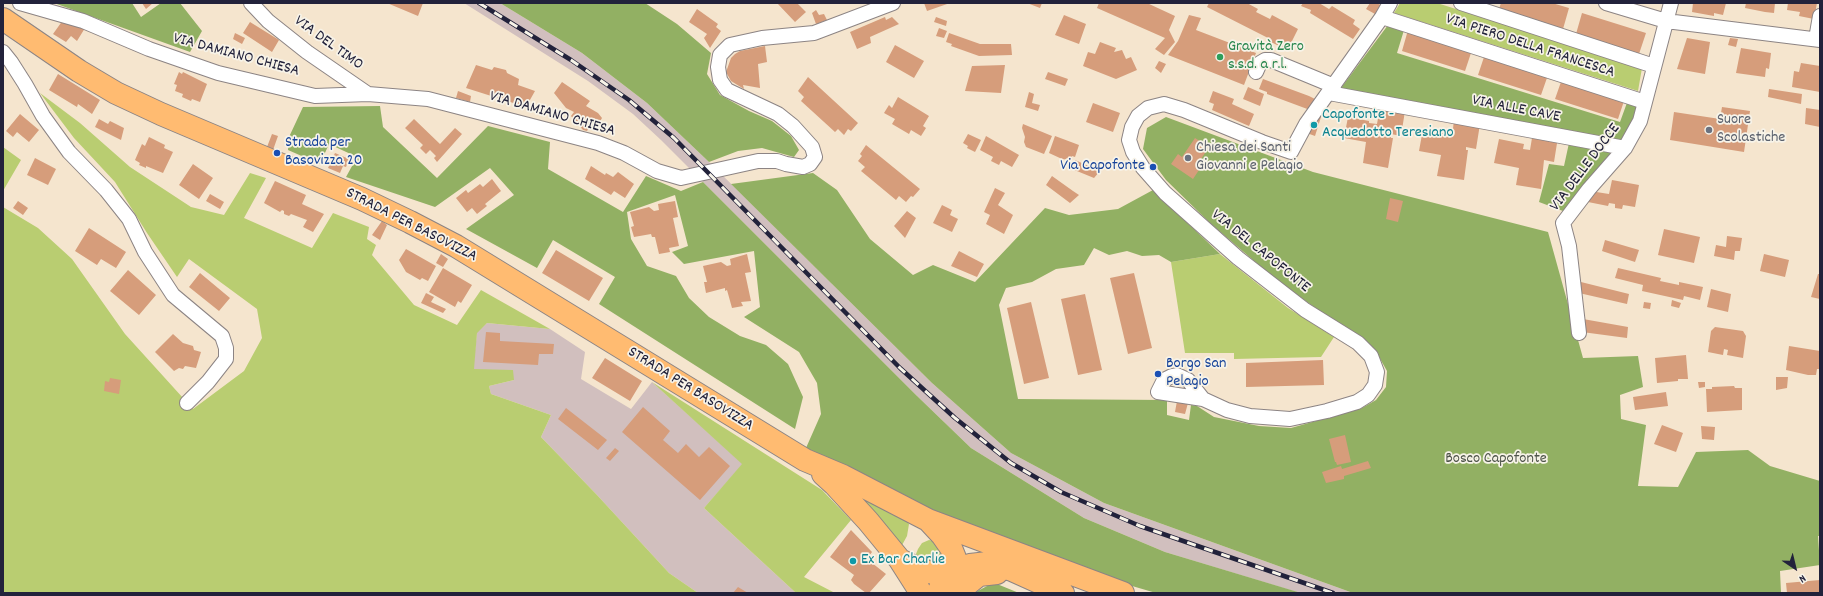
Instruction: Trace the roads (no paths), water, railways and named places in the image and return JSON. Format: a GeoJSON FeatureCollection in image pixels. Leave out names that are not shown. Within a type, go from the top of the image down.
{"type":"FeatureCollection","features":[{"type":"Feature","properties":{"kind":"main road","name":"STRADA PER BASOVIZZA"},"geometry":{"type":"LineString","coordinates":[[3,19],[79,71],[116,93],[160,114],[362,199],[456,246],[804,460],[834,484],[853,503],[900,560],[920,593]]}},
{"type":"Feature","properties":{"kind":"main road","name":"STRADA PER BASOVIZZA"},"geometry":{"type":"LineString","coordinates":[[804,460],[843,476],[928,520],[1123,593]]}},
{"type":"Feature","properties":{"kind":"main road","name":"STRADA PER BASOVIZZA"},"geometry":{"type":"LineString","coordinates":[[900,560],[923,571],[939,574],[954,570],[955,558],[951,548],[942,535],[928,520]]}},
{"type":"Feature","properties":{"kind":"main road"},"geometry":{"type":"LineString","coordinates":[[939,593],[940,588],[965,558],[979,552],[1005,549]]}},
{"type":"Feature","properties":{"kind":"main road"},"geometry":{"type":"LineString","coordinates":[[954,570],[970,565],[988,563],[1012,570],[1042,585]]}},
{"type":"Feature","properties":{"kind":"main road"},"geometry":{"type":"LineString","coordinates":[[950,593],[954,570]]}},
{"type":"Feature","properties":{"kind":"main road"},"geometry":{"type":"LineString","coordinates":[[960,593],[971,580],[979,575],[990,573],[1008,574],[1063,593]]}},
{"type":"Feature","properties":{"kind":"street","name":"VIA DAMIANO CHIESA"},"geometry":{"type":"LineString","coordinates":[[20,3],[83,21],[149,49],[218,73],[315,96],[368,94],[428,99],[598,143],[624,153],[657,171],[681,178],[758,161],[777,161],[803,167],[810,164],[815,157],[812,147],[806,138],[778,114],[727,90],[720,80],[718,67],[720,55],[730,45],[756,39],[814,33],[871,7],[893,3]]}},
{"type":"Feature","properties":{"kind":"street","name":"VIA DEL TIMO"},"geometry":{"type":"LineString","coordinates":[[251,3],[268,21],[307,52],[368,94]]}},
{"type":"Feature","properties":{"kind":"street"},"geometry":{"type":"LineString","coordinates":[[1332,89],[1390,3]]}},
{"type":"Feature","properties":{"kind":"street","name":"VIA PIERO DELLA FRANCESCA"},"geometry":{"type":"LineString","coordinates":[[1461,3],[1654,66]]}},
{"type":"Feature","properties":{"kind":"street"},"geometry":{"type":"LineString","coordinates":[[1606,3],[1666,21],[1818,40],[1820,16]]}},
{"type":"Feature","properties":{"kind":"street","name":"VIA DELLE DOCCE"},"geometry":{"type":"LineString","coordinates":[[1579,333],[1569,246],[1563,223],[1589,189],[1625,148],[1640,121],[1671,3]]}},
{"type":"Feature","properties":{"kind":"street","name":"VIA PIERO DELLA FRANCESCA"},"geometry":{"type":"LineString","coordinates":[[1382,17],[1645,102]]}},
{"type":"Feature","properties":{"kind":"street"},"geometry":{"type":"LineString","coordinates":[[3,52],[22,78],[43,116],[69,152],[123,209],[149,258],[173,295],[222,336],[226,348],[226,359],[208,382],[187,402]]}},
{"type":"Feature","properties":{"kind":"street","name":"VIA ALLE CAVE"},"geometry":{"type":"LineString","coordinates":[[1256,72],[1260,63],[1265,60],[1271,60],[1332,89],[1625,148]]}},
{"type":"Feature","properties":{"kind":"street","name":"VIA DEL CAPOFONTE"},"geometry":{"type":"LineString","coordinates":[[1203,399],[1226,410],[1250,416],[1290,419],[1327,411],[1357,402],[1368,395],[1376,385],[1377,372],[1371,356],[1358,343],[1305,310],[1238,258],[1165,193],[1132,152],[1129,140],[1132,127],[1138,116],[1148,108],[1164,104],[1184,110],[1262,142],[1291,152],[1306,124],[1332,89]]}},
{"type":"Feature","properties":{"kind":"railway"},"geometry":{"type":"LineString","coordinates":[[479,3],[571,60],[629,100],[674,138],[900,368],[955,418],[1011,463],[1061,492],[1140,526],[1333,593]]}},
{"type":"Feature","properties":{"kind":"place","name":"Gravità Zero s.s.d. a r.l."},"geometry":{"type":"Point","coordinates":[1220,57]}},
{"type":"Feature","properties":{"kind":"place","name":"Capofonte - Acquedotto Teresiano"},"geometry":{"type":"Point","coordinates":[1314,125]}},
{"type":"Feature","properties":{"kind":"place","name":"Suore Scolastiche"},"geometry":{"type":"Point","coordinates":[1709,130]}},
{"type":"Feature","properties":{"kind":"place","name":"Strada per Basovizza 20"},"geometry":{"type":"Point","coordinates":[277,153]}},
{"type":"Feature","properties":{"kind":"place","name":"Chiesa dei Santi Giovanni e Pelagio"},"geometry":{"type":"Point","coordinates":[1188,158]}},
{"type":"Feature","properties":{"kind":"place","name":"Via Capofonte"},"geometry":{"type":"Point","coordinates":[1153,167]}},
{"type":"Feature","properties":{"kind":"place","name":"Borgo San Pelagio"},"geometry":{"type":"Point","coordinates":[1158,374]}},
{"type":"Feature","properties":{"kind":"place","name":"Ex Bar Charlie"},"geometry":{"type":"Point","coordinates":[853,561]}},
{"type":"Feature","properties":{"kind":"park label","name":"Bosco Capofonte"},"geometry":{"type":"Point","coordinates":[1496,460]}}]}
